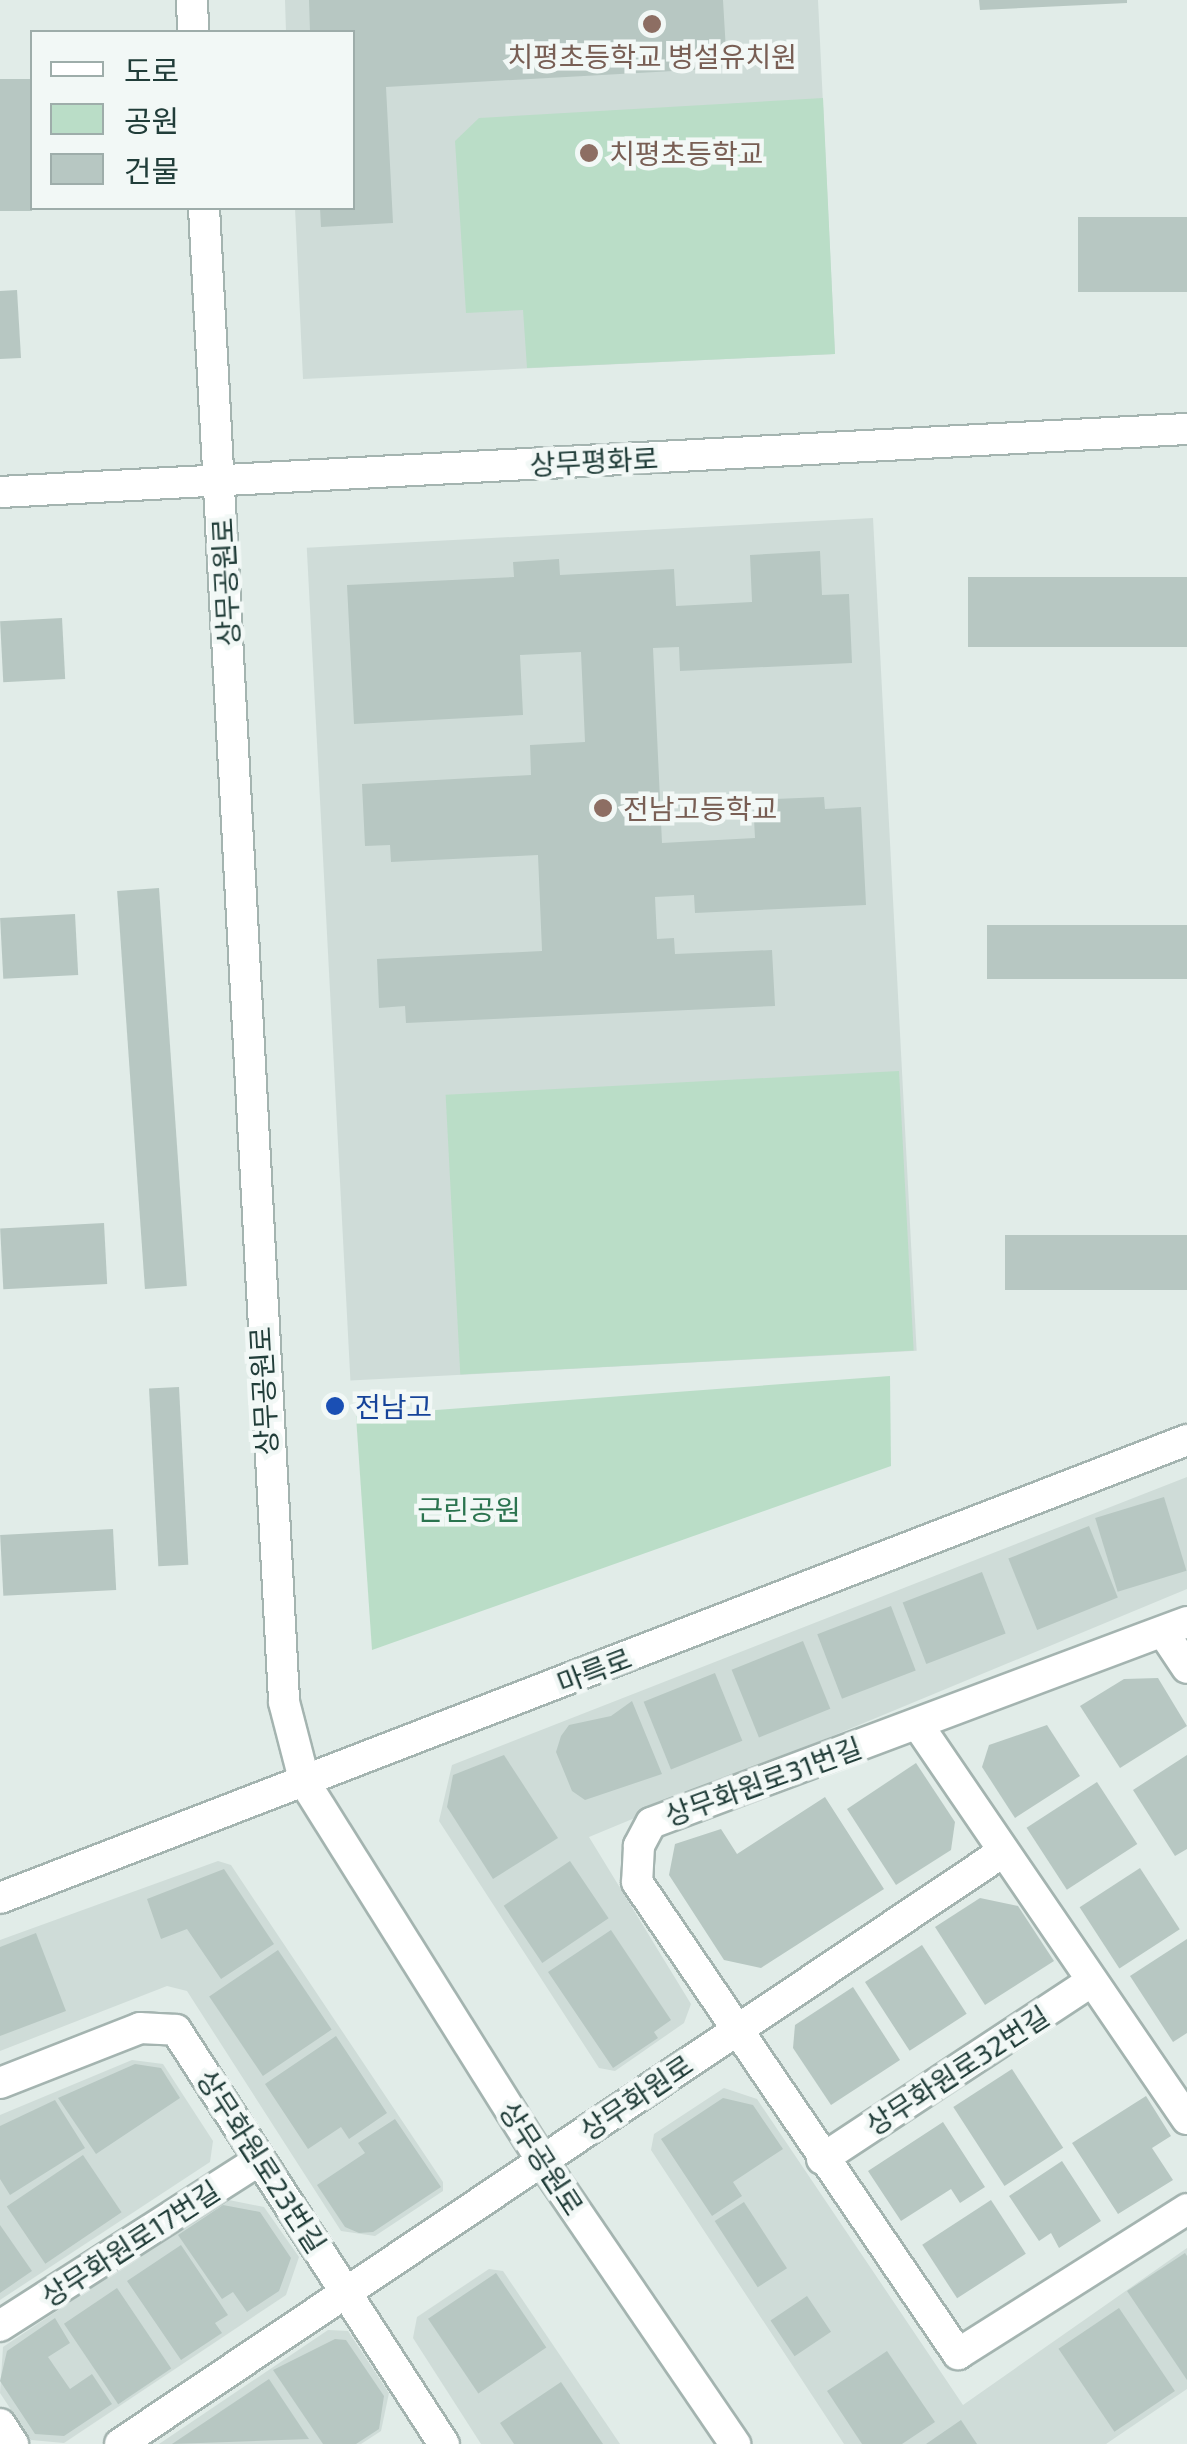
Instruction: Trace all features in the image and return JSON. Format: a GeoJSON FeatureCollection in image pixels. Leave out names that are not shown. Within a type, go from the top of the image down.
{"type":"FeatureCollection","features":[{"type":"Feature","properties":{"kind":"street"},"geometry":{"type":"LineString","coordinates":[[192,0],[194,30]]}},
{"type":"Feature","properties":{"kind":"street","name":"상무공원로"},"geometry":{"type":"LineString","coordinates":[[204,210],[266,1450],[284,1702],[304,1784],[542,2161],[735,2444]]}},
{"type":"Feature","properties":{"kind":"street","name":"상무평화로"},"geometry":{"type":"LineString","coordinates":[[0,492],[1187,429]]}},
{"type":"Feature","properties":{"kind":"street","name":"마륵로"},"geometry":{"type":"LineString","coordinates":[[0,1898],[304,1784],[1187,1440]]}},
{"type":"Feature","properties":{"kind":"street"},"geometry":{"type":"LineString","coordinates":[[1175,1627],[1187,1668]]}},
{"type":"Feature","properties":{"kind":"street","name":"상무화원로31번길"},"geometry":{"type":"LineString","coordinates":[[1175,1627],[651,1823],[639,1846],[637,1882],[734,2030],[958,2354],[1187,2209]]}},
{"type":"Feature","properties":{"kind":"street"},"geometry":{"type":"LineString","coordinates":[[918,1725],[1187,2119]]}},
{"type":"Feature","properties":{"kind":"street","name":"상무화원로"},"geometry":{"type":"LineString","coordinates":[[120,2444],[1004,1850]]}},
{"type":"Feature","properties":{"kind":"street","name":"상무화원로32번길"},"geometry":{"type":"LineString","coordinates":[[822,2159],[1092,1980]]}},
{"type":"Feature","properties":{"kind":"street","name":"상무화원로23번길"},"geometry":{"type":"LineString","coordinates":[[0,2083],[140,2028],[176,2030],[348,2291],[437,2441]]}},
{"type":"Feature","properties":{"kind":"street","name":"상무화원로17번길"},"geometry":{"type":"LineString","coordinates":[[0,2326],[260,2160]]}},
{"type":"Feature","properties":{"kind":"street"},"geometry":{"type":"LineString","coordinates":[[0,2424],[13,2444]]}},
{"type":"Feature","properties":{"kind":"shaded area","name":"치평초등학교"},"geometry":{"type":"Polygon","coordinates":[[[285,0],[818,0],[835,354],[303,379],[295,210],[355,210],[355,30],[286,30],[285,0]]]}},
{"type":"Feature","properties":{"kind":"shaded area","name":"전남고등학교"},"geometry":{"type":"Polygon","coordinates":[[[873,518],[917,1351],[350,1381],[307,548],[873,518]]]}},
{"type":"Feature","properties":{"kind":"shaded area"},"geometry":{"type":"Polygon","coordinates":[[[1187,1477],[1187,1589],[589,1837],[691,2004],[684,2023],[615,2071],[599,2068],[439,1821],[452,1765],[1187,1477]]]}},
{"type":"Feature","properties":{"kind":"shaded area"},"geometry":{"type":"Polygon","coordinates":[[[218,1861],[231,1865],[443,2182],[443,2191],[375,2236],[341,2231],[187,1991],[167,1986],[0,2051],[0,1940],[218,1861]]]}},
{"type":"Feature","properties":{"kind":"shaded area"},"geometry":{"type":"Polygon","coordinates":[[[132,2060],[163,2064],[213,2141],[210,2162],[0,2300],[0,2115],[132,2060]]]}},
{"type":"Feature","properties":{"kind":"shaded area"},"geometry":{"type":"Polygon","coordinates":[[[724,2088],[757,2099],[963,2405],[1187,2248],[1187,2389],[1106,2444],[844,2444],[651,2150],[654,2134],[724,2088]]]}},
{"type":"Feature","properties":{"kind":"shaded area"},"geometry":{"type":"Polygon","coordinates":[[[224,2199],[264,2207],[299,2257],[286,2295],[64,2443],[31,2440],[0,2393],[3,2347],[224,2199]]]}},
{"type":"Feature","properties":{"kind":"shaded area"},"geometry":{"type":"Polygon","coordinates":[[[489,2269],[503,2271],[620,2444],[481,2444],[413,2338],[417,2317],[489,2269]]]}},
{"type":"Feature","properties":{"kind":"shaded area"},"geometry":{"type":"Polygon","coordinates":[[[328,2330],[348,2331],[389,2393],[381,2431],[361,2444],[159,2444],[328,2330]]]}},
{"type":"Feature","properties":{"kind":"green space"},"geometry":{"type":"Polygon","coordinates":[[[823,98],[835,354],[527,368],[523,310],[466,313],[455,141],[479,118],[823,98]]]}},
{"type":"Feature","properties":{"kind":"green space"},"geometry":{"type":"Polygon","coordinates":[[[899,1071],[914,1351],[460,1374],[446,1095],[899,1071]]]}},
{"type":"Feature","properties":{"kind":"green space","name":"근린공원"},"geometry":{"type":"Polygon","coordinates":[[[890,1376],[891,1466],[372,1650],[356,1416],[890,1376]]]}},
{"type":"Feature","properties":{"kind":"building","name":"치평초등학교"},"geometry":{"type":"Polygon","coordinates":[[[309,0],[723,0],[727,68],[386,87],[393,223],[321,227],[320,210],[355,210],[355,30],[310,30],[309,0]]]}},
{"type":"Feature","properties":{"kind":"building"},"geometry":{"type":"Polygon","coordinates":[[[979,0],[1127,0],[1127,3],[980,10],[979,0]]]}},
{"type":"Feature","properties":{"kind":"building"},"geometry":{"type":"Polygon","coordinates":[[[0,79],[30,79],[32,211],[0,211],[0,79]]]}},
{"type":"Feature","properties":{"kind":"building"},"geometry":{"type":"Polygon","coordinates":[[[1078,217],[1187,217],[1187,292],[1078,292],[1078,217]]]}},
{"type":"Feature","properties":{"kind":"building"},"geometry":{"type":"Polygon","coordinates":[[[17,290],[21,358],[0,359],[0,291],[17,290]]]}},
{"type":"Feature","properties":{"kind":"building","name":"전남고등학교"},"geometry":{"type":"Polygon","coordinates":[[[820,551],[822,595],[849,594],[852,663],[680,671],[679,647],[653,648],[662,843],[755,838],[753,800],[824,797],[825,809],[861,807],[866,905],[695,913],[694,895],[655,897],[657,939],[674,938],[675,954],[772,950],[775,1006],[406,1023],[405,1006],[379,1008],[377,959],[542,951],[538,855],[391,862],[390,845],[365,846],[362,784],[531,775],[530,745],[585,742],[581,652],[520,655],[523,715],[354,724],[347,585],[514,577],[513,562],[559,559],[560,575],[674,569],[676,606],[752,602],[750,555],[820,551]]]}},
{"type":"Feature","properties":{"kind":"building"},"geometry":{"type":"Polygon","coordinates":[[[968,577],[1187,577],[1187,647],[968,647],[968,577]]]}},
{"type":"Feature","properties":{"kind":"building"},"geometry":{"type":"Polygon","coordinates":[[[62,618],[65,679],[3,682],[0,621],[62,618]]]}},
{"type":"Feature","properties":{"kind":"building"},"geometry":{"type":"Polygon","coordinates":[[[159,888],[187,1286],[145,1289],[117,891],[159,888]]]}},
{"type":"Feature","properties":{"kind":"building"},"geometry":{"type":"Polygon","coordinates":[[[75,914],[78,975],[3,979],[0,918],[75,914]]]}},
{"type":"Feature","properties":{"kind":"building"},"geometry":{"type":"Polygon","coordinates":[[[987,925],[1187,925],[1187,979],[987,979],[987,925]]]}},
{"type":"Feature","properties":{"kind":"building"},"geometry":{"type":"Polygon","coordinates":[[[104,1223],[107,1284],[3,1289],[0,1228],[104,1223]]]}},
{"type":"Feature","properties":{"kind":"building"},"geometry":{"type":"Polygon","coordinates":[[[1005,1235],[1187,1235],[1187,1290],[1005,1290],[1005,1235]]]}},
{"type":"Feature","properties":{"kind":"building"},"geometry":{"type":"Polygon","coordinates":[[[179,1387],[188,1565],[158,1566],[149,1389],[179,1387]]]}},
{"type":"Feature","properties":{"kind":"building"},"geometry":{"type":"Polygon","coordinates":[[[1164,1497],[1187,1571],[1118,1592],[1095,1518],[1164,1497]]]}},
{"type":"Feature","properties":{"kind":"building"},"geometry":{"type":"Polygon","coordinates":[[[1089,1526],[1118,1597],[1037,1630],[1008,1559],[1089,1526]]]}},
{"type":"Feature","properties":{"kind":"building"},"geometry":{"type":"Polygon","coordinates":[[[113,1529],[116,1590],[3,1596],[0,1535],[113,1529]]]}},
{"type":"Feature","properties":{"kind":"building"},"geometry":{"type":"Polygon","coordinates":[[[982,1572],[1006,1634],[926,1664],[903,1602],[982,1572]]]}},
{"type":"Feature","properties":{"kind":"building"},"geometry":{"type":"Polygon","coordinates":[[[891,1606],[916,1670],[842,1699],[817,1634],[891,1606]]]}},
{"type":"Feature","properties":{"kind":"building"},"geometry":{"type":"Polygon","coordinates":[[[803,1641],[830,1709],[759,1738],[732,1670],[803,1641]]]}},
{"type":"Feature","properties":{"kind":"building"},"geometry":{"type":"Polygon","coordinates":[[[715,1673],[742,1741],[671,1770],[644,1702],[715,1673]]]}},
{"type":"Feature","properties":{"kind":"building"},"geometry":{"type":"Polygon","coordinates":[[[1158,1678],[1187,1726],[1120,1768],[1080,1706],[1124,1679],[1158,1678]]]}},
{"type":"Feature","properties":{"kind":"building"},"geometry":{"type":"Polygon","coordinates":[[[632,1701],[662,1774],[585,1800],[572,1791],[556,1752],[561,1736],[569,1725],[611,1716],[632,1701]]]}},
{"type":"Feature","properties":{"kind":"building"},"geometry":{"type":"Polygon","coordinates":[[[1047,1725],[1080,1776],[1015,1818],[982,1767],[989,1745],[1047,1725]]]}},
{"type":"Feature","properties":{"kind":"building"},"geometry":{"type":"Polygon","coordinates":[[[504,1755],[558,1838],[493,1879],[447,1807],[453,1775],[504,1755]]]}},
{"type":"Feature","properties":{"kind":"building"},"geometry":{"type":"Polygon","coordinates":[[[1187,1755],[1187,1849],[1175,1856],[1133,1790],[1187,1755]]]}},
{"type":"Feature","properties":{"kind":"building"},"geometry":{"type":"Polygon","coordinates":[[[916,1763],[955,1822],[951,1850],[896,1885],[847,1809],[916,1763]]]}},
{"type":"Feature","properties":{"kind":"building"},"geometry":{"type":"Polygon","coordinates":[[[1097,1782],[1137,1844],[1067,1890],[1027,1828],[1097,1782]]]}},
{"type":"Feature","properties":{"kind":"building"},"geometry":{"type":"Polygon","coordinates":[[[825,1797],[884,1889],[761,1968],[724,1960],[669,1875],[675,1844],[721,1829],[737,1854],[825,1797]]]}},
{"type":"Feature","properties":{"kind":"building"},"geometry":{"type":"Polygon","coordinates":[[[570,1861],[609,1918],[542,1963],[504,1906],[570,1861]]]}},
{"type":"Feature","properties":{"kind":"building"},"geometry":{"type":"Polygon","coordinates":[[[1140,1868],[1180,1929],[1119,1968],[1080,1907],[1140,1868]]]}},
{"type":"Feature","properties":{"kind":"building"},"geometry":{"type":"Polygon","coordinates":[[[224,1869],[274,1944],[221,1979],[187,1929],[161,1939],[147,1899],[224,1869]]]}},
{"type":"Feature","properties":{"kind":"building"},"geometry":{"type":"Polygon","coordinates":[[[980,1898],[1018,1906],[1054,1961],[985,2005],[935,1927],[980,1898]]]}},
{"type":"Feature","properties":{"kind":"building"},"geometry":{"type":"Polygon","coordinates":[[[611,1930],[671,2020],[654,2032],[658,2038],[613,2068],[548,1972],[611,1930]]]}},
{"type":"Feature","properties":{"kind":"building"},"geometry":{"type":"Polygon","coordinates":[[[36,1933],[66,2011],[0,2036],[0,1947],[36,1933]]]}},
{"type":"Feature","properties":{"kind":"building"},"geometry":{"type":"Polygon","coordinates":[[[1187,1939],[1187,2033],[1173,2042],[1130,1976],[1187,1939]]]}},
{"type":"Feature","properties":{"kind":"building"},"geometry":{"type":"Polygon","coordinates":[[[922,1945],[967,2014],[910,2051],[865,1982],[922,1945]]]}},
{"type":"Feature","properties":{"kind":"building"},"geometry":{"type":"Polygon","coordinates":[[[278,1950],[332,2030],[263,2076],[209,1996],[278,1950]]]}},
{"type":"Feature","properties":{"kind":"building"},"geometry":{"type":"Polygon","coordinates":[[[853,1987],[900,2060],[831,2105],[793,2048],[795,2025],[853,1987]]]}},
{"type":"Feature","properties":{"kind":"building"},"geometry":{"type":"Polygon","coordinates":[[[336,2036],[387,2113],[349,2139],[341,2127],[308,2149],[265,2084],[336,2036]]]}},
{"type":"Feature","properties":{"kind":"building"},"geometry":{"type":"Polygon","coordinates":[[[135,2064],[161,2068],[180,2098],[96,2154],[58,2098],[135,2064]]]}},
{"type":"Feature","properties":{"kind":"building"},"geometry":{"type":"Polygon","coordinates":[[[1012,2069],[1063,2148],[1004,2186],[953,2107],[1012,2069]]]}},
{"type":"Feature","properties":{"kind":"building"},"geometry":{"type":"Polygon","coordinates":[[[1146,2096],[1171,2136],[1152,2148],[1173,2180],[1118,2214],[1072,2143],[1146,2096]]]}},
{"type":"Feature","properties":{"kind":"building"},"geometry":{"type":"Polygon","coordinates":[[[723,2098],[753,2105],[783,2149],[733,2182],[742,2196],[712,2216],[661,2139],[723,2098]]]}},
{"type":"Feature","properties":{"kind":"building"},"geometry":{"type":"Polygon","coordinates":[[[55,2100],[85,2148],[10,2195],[0,2179],[0,2126],[55,2100]]]}},
{"type":"Feature","properties":{"kind":"building"},"geometry":{"type":"Polygon","coordinates":[[[395,2119],[441,2187],[373,2232],[359,2233],[345,2227],[317,2185],[365,2153],[358,2143],[395,2119]]]}},
{"type":"Feature","properties":{"kind":"building"},"geometry":{"type":"Polygon","coordinates":[[[943,2122],[985,2187],[960,2203],[951,2189],[901,2221],[868,2171],[943,2122]]]}},
{"type":"Feature","properties":{"kind":"building"},"geometry":{"type":"Polygon","coordinates":[[[83,2155],[122,2212],[45,2264],[7,2206],[83,2155]]]}},
{"type":"Feature","properties":{"kind":"building"},"geometry":{"type":"Polygon","coordinates":[[[1062,2161],[1101,2221],[1059,2248],[1051,2233],[1039,2241],[1009,2196],[1062,2161]]]}},
{"type":"Feature","properties":{"kind":"building"},"geometry":{"type":"Polygon","coordinates":[[[991,2200],[1026,2254],[957,2298],[922,2245],[991,2200]]]}},
{"type":"Feature","properties":{"kind":"building"},"geometry":{"type":"Polygon","coordinates":[[[744,2202],[787,2268],[758,2287],[715,2221],[744,2202]]]}},
{"type":"Feature","properties":{"kind":"building"},"geometry":{"type":"Polygon","coordinates":[[[223,2205],[260,2212],[291,2258],[279,2291],[247,2312],[233,2292],[222,2299],[178,2235],[223,2205]]]}},
{"type":"Feature","properties":{"kind":"building"},"geometry":{"type":"Polygon","coordinates":[[[0,2225],[32,2271],[0,2293],[0,2225]]]}},
{"type":"Feature","properties":{"kind":"building"},"geometry":{"type":"Polygon","coordinates":[[[181,2245],[228,2315],[215,2323],[222,2333],[181,2360],[127,2281],[181,2245]]]}},
{"type":"Feature","properties":{"kind":"building"},"geometry":{"type":"Polygon","coordinates":[[[1185,2253],[1187,2256],[1187,2380],[1127,2291],[1185,2253]]]}},
{"type":"Feature","properties":{"kind":"building"},"geometry":{"type":"Polygon","coordinates":[[[496,2273],[546,2348],[478,2393],[428,2319],[496,2273]]]}},
{"type":"Feature","properties":{"kind":"building"},"geometry":{"type":"Polygon","coordinates":[[[117,2288],[171,2368],[118,2404],[64,2324],[117,2288]]]}},
{"type":"Feature","properties":{"kind":"building"},"geometry":{"type":"Polygon","coordinates":[[[807,2296],[831,2332],[795,2356],[771,2321],[807,2296]]]}},
{"type":"Feature","properties":{"kind":"building"},"geometry":{"type":"Polygon","coordinates":[[[1119,2308],[1175,2391],[1114,2432],[1058,2349],[1119,2308]]]}},
{"type":"Feature","properties":{"kind":"building"},"geometry":{"type":"Polygon","coordinates":[[[55,2318],[70,2343],[48,2357],[70,2389],[92,2374],[112,2404],[64,2436],[35,2434],[0,2381],[7,2351],[55,2318]]]}},
{"type":"Feature","properties":{"kind":"building"},"geometry":{"type":"Polygon","coordinates":[[[335,2339],[346,2340],[384,2396],[379,2429],[356,2444],[323,2444],[273,2370],[335,2339]]]}},
{"type":"Feature","properties":{"kind":"building"},"geometry":{"type":"Polygon","coordinates":[[[887,2351],[935,2422],[902,2444],[862,2444],[827,2391],[887,2351]]]}},
{"type":"Feature","properties":{"kind":"building"},"geometry":{"type":"Polygon","coordinates":[[[269,2379],[309,2439],[172,2444],[269,2379]]]}},
{"type":"Feature","properties":{"kind":"building"},"geometry":{"type":"Polygon","coordinates":[[[561,2382],[603,2444],[514,2444],[500,2423],[561,2382]]]}},
{"type":"Feature","properties":{"kind":"building"},"geometry":{"type":"Polygon","coordinates":[[[961,2420],[977,2444],[926,2444],[961,2420]]]}},
{"type":"Feature","properties":{"kind":"place","name":"치평초등학교 병설유치원"},"geometry":{"type":"Point","coordinates":[652,24]}},
{"type":"Feature","properties":{"kind":"place","name":"치평초등학교"},"geometry":{"type":"Point","coordinates":[589,153]}},
{"type":"Feature","properties":{"kind":"place","name":"전남고등학교"},"geometry":{"type":"Point","coordinates":[603,808]}},
{"type":"Feature","properties":{"kind":"place","name":"전남고"},"geometry":{"type":"Point","coordinates":[335,1406]}}]}
